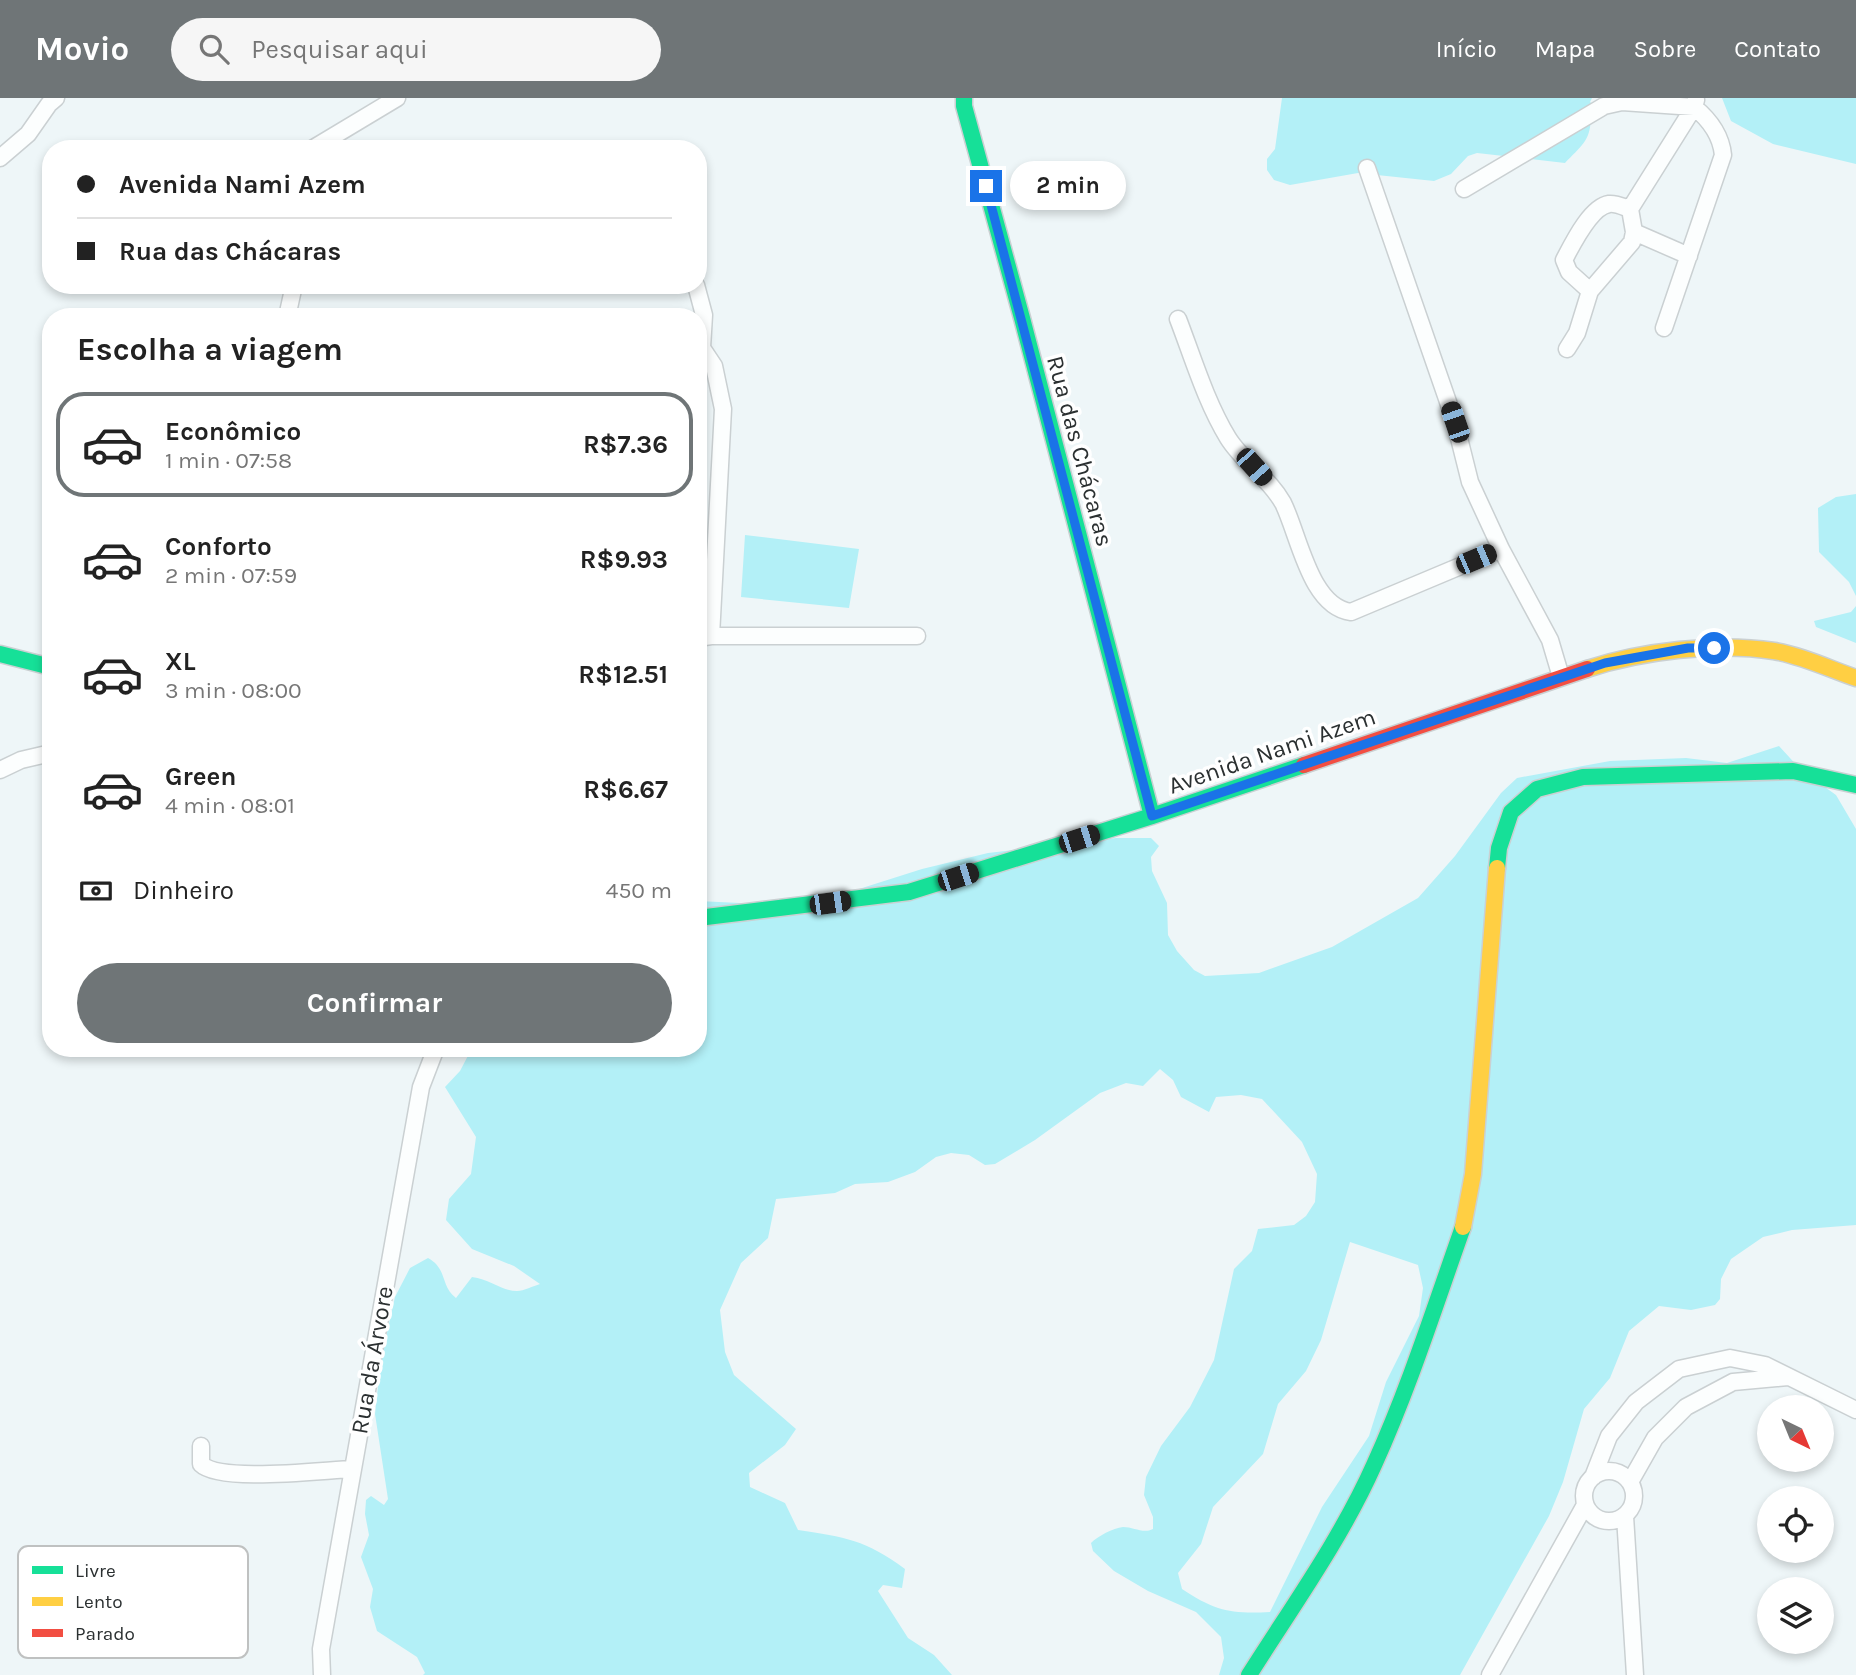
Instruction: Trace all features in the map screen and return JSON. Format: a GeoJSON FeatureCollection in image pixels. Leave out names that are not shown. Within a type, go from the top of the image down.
{"type":"FeatureCollection","features":[{"type":"Feature","properties":{"kind":"street"},"geometry":{"type":"LineString","coordinates":[[327,140],[397,98]]}},
{"type":"Feature","properties":{"kind":"street","name":"Rua das Chácaras"},"geometry":{"type":"LineString","coordinates":[[964,98],[1152,816]]}},
{"type":"Feature","properties":{"kind":"street"},"geometry":{"type":"LineString","coordinates":[[0,159],[28,134],[48,100]]}},
{"type":"Feature","properties":{"kind":"street"},"geometry":{"type":"LineString","coordinates":[[1464,189],[1604,106],[1622,102],[1696,102]]}},
{"type":"Feature","properties":{"kind":"street"},"geometry":{"type":"LineString","coordinates":[[1567,349],[1577,333],[1590,291],[1632,242],[1634,232],[1630,209],[1696,102]]}},
{"type":"Feature","properties":{"kind":"street"},"geometry":{"type":"LineString","coordinates":[[1664,328],[1723,155],[1722,144],[1713,125],[1696,102]]}},
{"type":"Feature","properties":{"kind":"street"},"geometry":{"type":"LineString","coordinates":[[1367,168],[1455,422],[1470,482],[1501,549],[1550,640],[1561,677]]}},
{"type":"Feature","properties":{"kind":"street"},"geometry":{"type":"LineString","coordinates":[[1590,291],[1569,272],[1564,260],[1581,229],[1599,209],[1612,204],[1630,209]]}},
{"type":"Feature","properties":{"kind":"street"},"geometry":{"type":"LineString","coordinates":[[1634,232],[1689,256]]}},
{"type":"Feature","properties":{"kind":"street"},"geometry":{"type":"LineString","coordinates":[[1178,319],[1216,416],[1230,440],[1273,488],[1283,505],[1317,587],[1334,606],[1351,612],[1501,549]]}},
{"type":"Feature","properties":{"kind":"street"},"geometry":{"type":"LineString","coordinates":[[707,357],[714,366],[723,409],[707,612]]}},
{"type":"Feature","properties":{"kind":"street"},"geometry":{"type":"LineString","coordinates":[[707,637],[917,636]]}},
{"type":"Feature","properties":{"kind":"street","name":"Avenida Nami Azem"},"geometry":{"type":"LineString","coordinates":[[707,917],[909,892],[1152,816],[1605,663],[1688,648],[1775,651],[1856,678]]}},
{"type":"Feature","properties":{"kind":"street"},"geometry":{"type":"LineString","coordinates":[[0,654],[42,665]]}},
{"type":"Feature","properties":{"kind":"street"},"geometry":{"type":"LineString","coordinates":[[0,771],[21,760],[42,755]]}},
{"type":"Feature","properties":{"kind":"street"},"geometry":{"type":"LineString","coordinates":[[1249,1675],[1342,1529],[1374,1466],[1411,1374],[1464,1224],[1473,1174],[1499,848],[1511,812],[1537,789],[1583,777],[1793,771],[1856,785]]}},
{"type":"Feature","properties":{"kind":"street","name":"Rua da Árvore"},"geometry":{"type":"LineString","coordinates":[[322,1675],[321,1649],[421,1087],[433,1057]]}},
{"type":"Feature","properties":{"kind":"street"},"geometry":{"type":"LineString","coordinates":[[1490,1675],[1585,1505],[1585,1490],[1609,1436],[1636,1402],[1679,1369],[1730,1358],[1765,1365],[1856,1410]]}},
{"type":"Feature","properties":{"kind":"street"},"geometry":{"type":"LineString","coordinates":[[1630,1482],[1656,1438],[1686,1407],[1733,1382],[1788,1377]]}},
{"type":"Feature","properties":{"kind":"street"},"geometry":{"type":"LineString","coordinates":[[201,1446],[201,1464],[211,1472],[241,1475],[353,1469]]}},
{"type":"Feature","properties":{"kind":"street"},"geometry":{"type":"LineString","coordinates":[[1585,1505],[1602,1521],[1618,1520],[1625,1516],[1634,1503],[1630,1482],[1616,1472],[1608,1471],[1593,1476]]}},
{"type":"Feature","properties":{"kind":"street"},"geometry":{"type":"LineString","coordinates":[[1625,1516],[1635,1675]]}},
{"type":"Feature","properties":{"kind":"shaded area"},"geometry":{"type":"Polygon","coordinates":[[[1282,98],[1592,98],[1590,102],[1595,106],[1590,112],[1590,129],[1585,141],[1565,163],[1477,153],[1468,156],[1451,174],[1434,181],[1358,173],[1290,185],[1274,180],[1267,170],[1267,159],[1275,149],[1282,98]]]}},
{"type":"Feature","properties":{"kind":"shaded area"},"geometry":{"type":"Polygon","coordinates":[[[1722,98],[1856,98],[1856,164],[1773,144],[1731,121],[1722,98]]]}},
{"type":"Feature","properties":{"kind":"shaded area"},"geometry":{"type":"Polygon","coordinates":[[[1856,494],[1856,596],[1849,582],[1819,552],[1818,508],[1836,497],[1856,494]]]}},
{"type":"Feature","properties":{"kind":"shaded area"},"geometry":{"type":"Polygon","coordinates":[[[745,535],[859,549],[849,608],[741,597],[745,535]]]}},
{"type":"Feature","properties":{"kind":"shaded area"},"geometry":{"type":"Polygon","coordinates":[[[1856,606],[1856,643],[1816,627],[1814,621],[1851,612],[1856,606]]]}},
{"type":"Feature","properties":{"kind":"shaded area"},"geometry":{"type":"Polygon","coordinates":[[[1779,746],[1801,770],[1836,795],[1856,829],[1856,1225],[1792,1230],[1763,1237],[1731,1259],[1721,1279],[1720,1299],[1715,1305],[1691,1310],[1659,1306],[1629,1331],[1610,1378],[1584,1409],[1563,1482],[1549,1516],[1460,1675],[1219,1675],[1224,1658],[1221,1637],[1196,1612],[1148,1591],[1114,1571],[1093,1551],[1091,1543],[1115,1529],[1153,1529],[1153,1517],[1144,1495],[1146,1477],[1161,1446],[1190,1407],[1214,1360],[1234,1269],[1252,1251],[1258,1229],[1294,1225],[1306,1216],[1315,1202],[1317,1174],[1302,1142],[1262,1099],[1241,1095],[1216,1097],[1209,1112],[1181,1097],[1173,1080],[1160,1069],[1143,1086],[1126,1083],[1100,1093],[1035,1140],[995,1164],[985,1165],[969,1155],[951,1153],[936,1157],[915,1172],[888,1182],[855,1184],[835,1193],[776,1199],[768,1238],[741,1263],[720,1310],[725,1352],[734,1375],[796,1429],[785,1445],[749,1473],[750,1487],[785,1503],[798,1530],[854,1541],[905,1569],[902,1588],[883,1585],[878,1591],[908,1638],[934,1655],[952,1675],[423,1675],[425,1673],[417,1657],[377,1631],[370,1607],[373,1589],[361,1557],[369,1535],[365,1514],[366,1500],[371,1496],[384,1505],[388,1499],[375,1414],[381,1359],[395,1297],[410,1268],[428,1258],[439,1267],[448,1288],[456,1298],[472,1277],[517,1291],[540,1284],[514,1266],[472,1249],[446,1220],[449,1199],[471,1174],[476,1137],[445,1087],[460,1071],[467,1057],[707,1057],[707,901],[761,904],[859,889],[922,869],[988,853],[1116,838],[1151,838],[1159,846],[1151,857],[1152,871],[1167,903],[1168,935],[1177,951],[1194,970],[1205,976],[1259,973],[1332,947],[1418,898],[1455,856],[1501,793],[1517,778],[1610,761],[1686,758],[1727,763],[1779,746]],[[1350,1242],[1321,1340],[1306,1371],[1278,1404],[1263,1454],[1213,1507],[1201,1544],[1178,1573],[1182,1589],[1224,1610],[1270,1612],[1322,1507],[1369,1436],[1386,1382],[1419,1316],[1423,1288],[1418,1265],[1350,1242]]]}},
{"type":"Feature","properties":{"kind":"traffic: fast"},"geometry":{"type":"LineString","coordinates":[[964,98],[1152,816]]}},
{"type":"Feature","properties":{"kind":"traffic: fast"},"geometry":{"type":"LineString","coordinates":[[0,654],[42,665]]}},
{"type":"Feature","properties":{"kind":"traffic: fast"},"geometry":{"type":"LineString","coordinates":[[707,917],[909,892],[1304,765]]}},
{"type":"Feature","properties":{"kind":"traffic: fast"},"geometry":{"type":"LineString","coordinates":[[1497,868],[1499,848],[1511,812],[1537,789],[1583,777],[1793,771],[1856,785]]}},
{"type":"Feature","properties":{"kind":"traffic: fast"},"geometry":{"type":"LineString","coordinates":[[1249,1675],[1347,1519],[1374,1465],[1399,1406],[1463,1227]]}},
{"type":"Feature","properties":{"kind":"traffic: slow"},"geometry":{"type":"LineString","coordinates":[[1587,669],[1655,653],[1728,647],[1784,653],[1856,678]]}},
{"type":"Feature","properties":{"kind":"traffic: slow"},"geometry":{"type":"LineString","coordinates":[[1463,1227],[1473,1174],[1497,868]]}},
{"type":"Feature","properties":{"kind":"traffic: jam"},"geometry":{"type":"LineString","coordinates":[[1304,765],[1587,669]]}},
{"type":"Feature","properties":{"kind":"route"},"geometry":{"type":"LineString","coordinates":[[986,186],[1152,816],[1605,663],[1688,648],[1714,648]]}}]}
